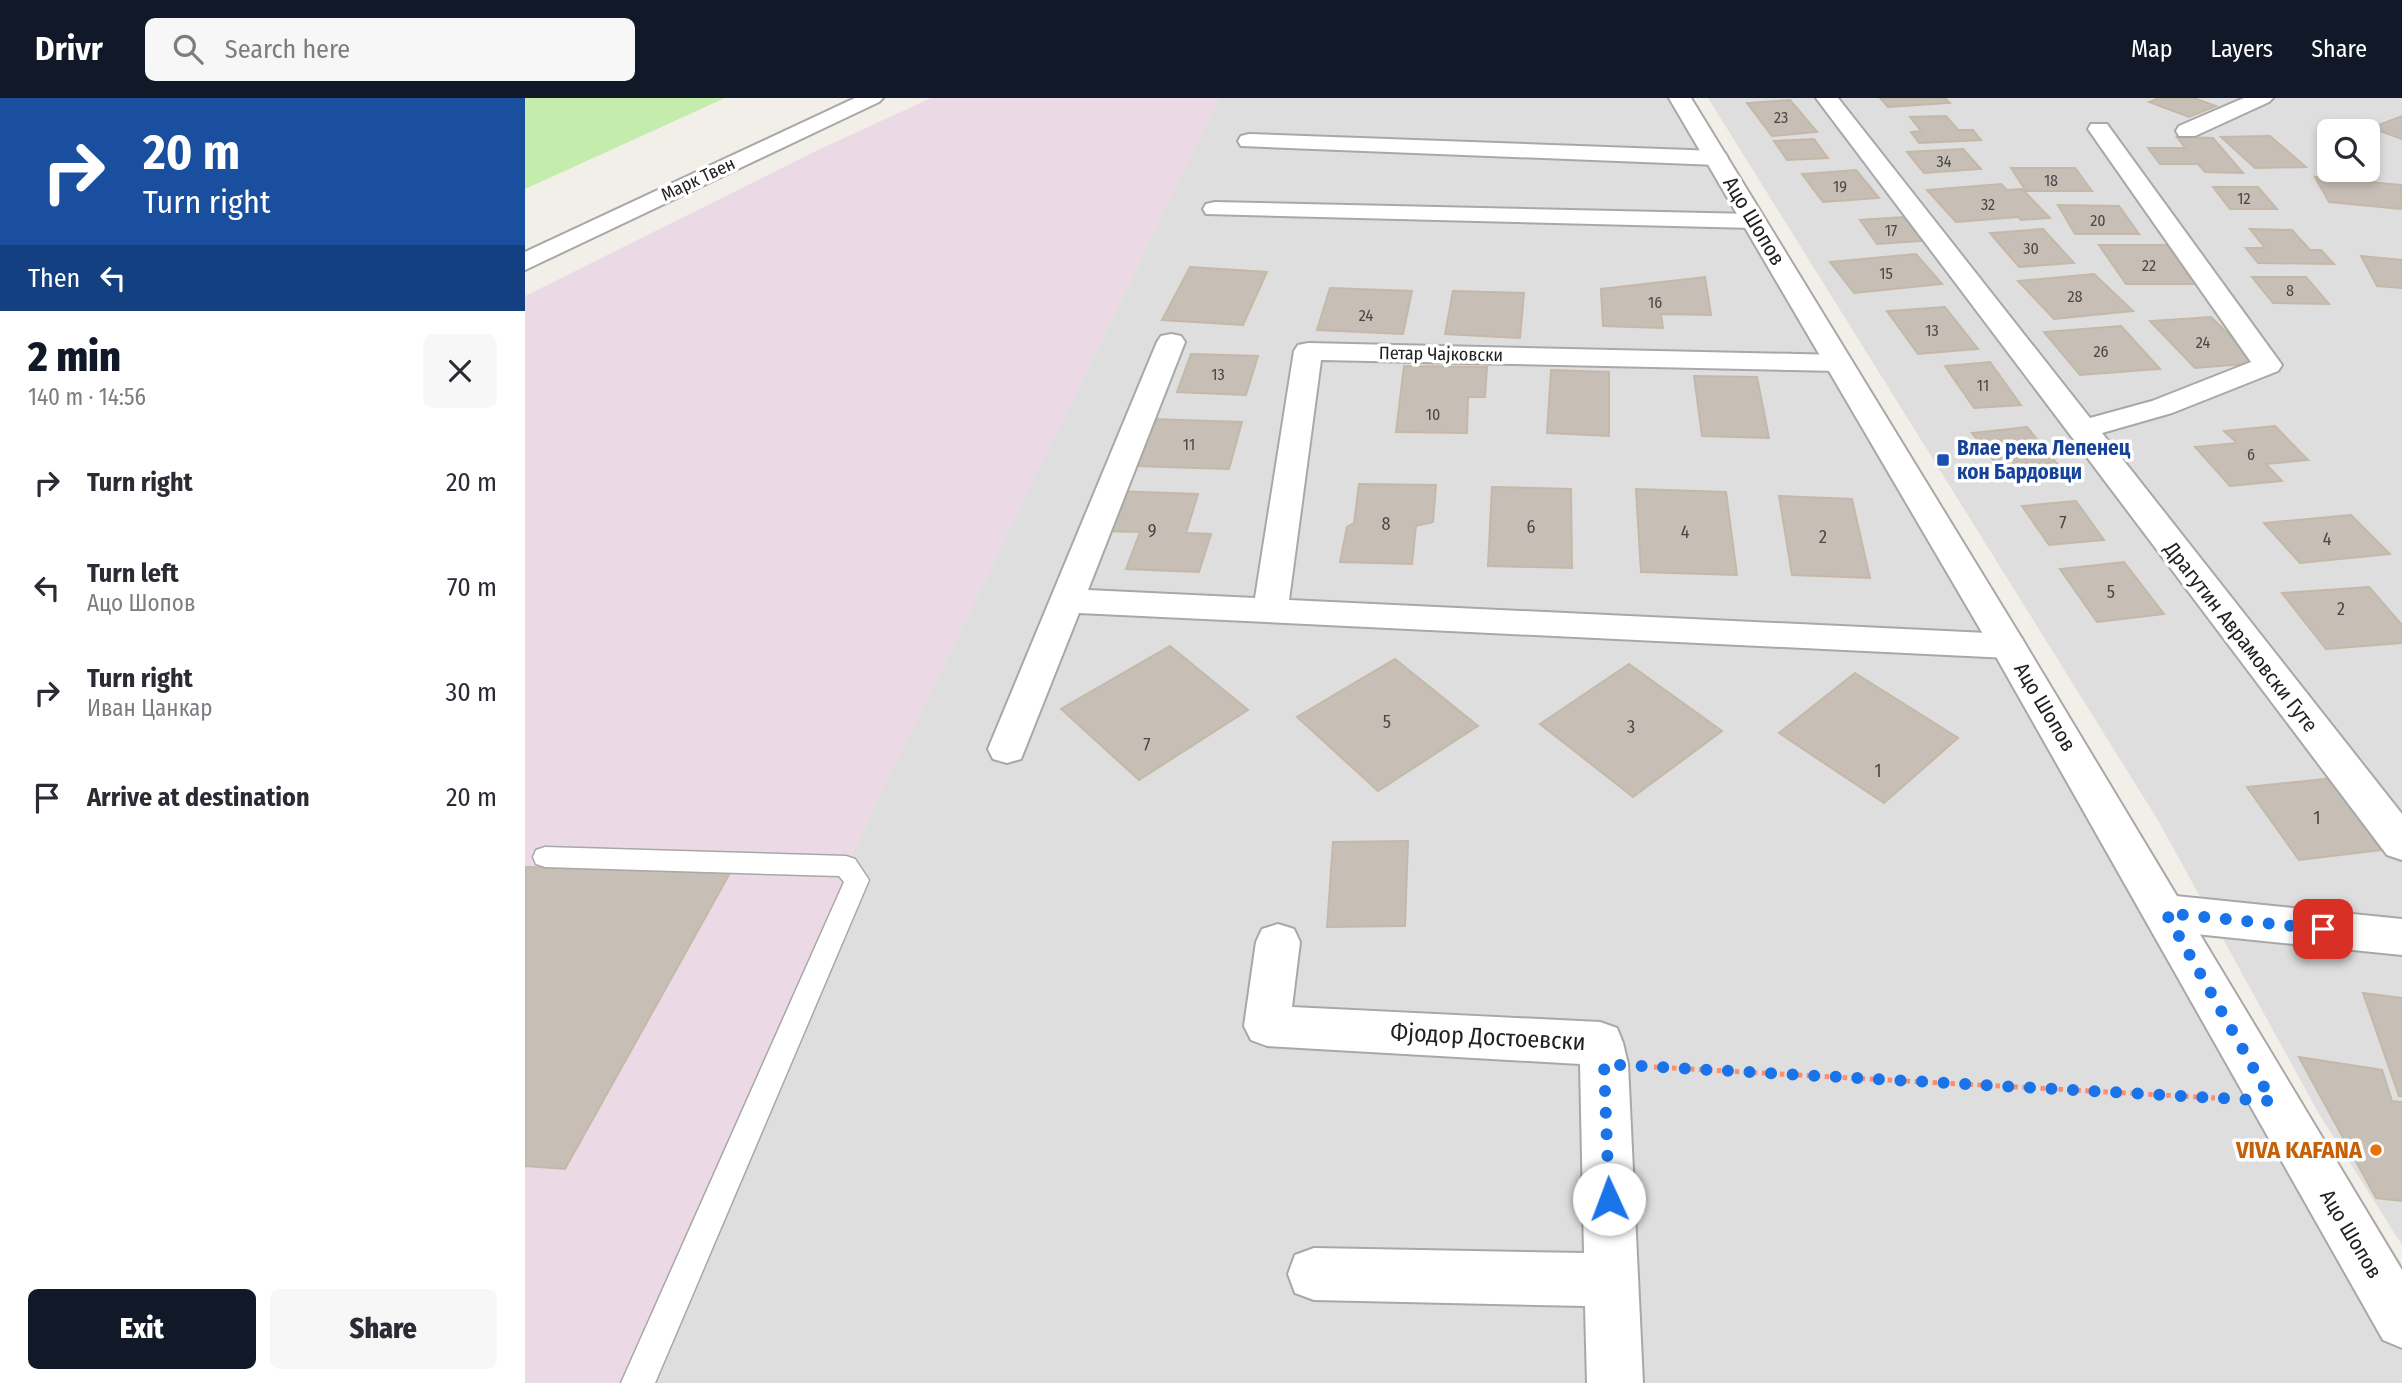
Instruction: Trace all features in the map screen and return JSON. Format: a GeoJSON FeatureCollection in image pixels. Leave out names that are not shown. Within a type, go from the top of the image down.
{"type":"FeatureCollection","features":[{"type":"Feature","properties":{"kind":"street","name":"Марк Твен"},"geometry":{"type":"LineString","coordinates":[[525,262],[872,98]]}},
{"type":"Feature","properties":{"kind":"street","name":"Ацо Шопов"},"geometry":{"type":"LineString","coordinates":[[1680,98],[2166,913],[2272,1101],[2402,1321]]}},
{"type":"Feature","properties":{"kind":"street","name":"Драгутин Аврамовски Гуте"},"geometry":{"type":"LineString","coordinates":[[1828,98],[2402,844]]}},
{"type":"Feature","properties":{"kind":"street"},"geometry":{"type":"LineString","coordinates":[[2187,131],[2262,98]]}},
{"type":"Feature","properties":{"kind":"street"},"geometry":{"type":"LineString","coordinates":[[2081,430],[2162,407],[2268,365],[2099,129]]}},
{"type":"Feature","properties":{"kind":"street"},"geometry":{"type":"LineString","coordinates":[[1249,141],[1717,158]]}},
{"type":"Feature","properties":{"kind":"street"},"geometry":{"type":"LineString","coordinates":[[1215,209],[1753,221]]}},
{"type":"Feature","properties":{"kind":"street"},"geometry":{"type":"LineString","coordinates":[[1007,749],[1171,342]]}},
{"type":"Feature","properties":{"kind":"street","name":"Петар Чајковски"},"geometry":{"type":"LineString","coordinates":[[1270,612],[1308,351],[1839,363]]}},
{"type":"Feature","properties":{"kind":"street"},"geometry":{"type":"LineString","coordinates":[[1068,601],[2008,646]]}},
{"type":"Feature","properties":{"kind":"street"},"geometry":{"type":"LineString","coordinates":[[2166,913],[2402,937]]}},
{"type":"Feature","properties":{"kind":"street","name":"Фјодор Достоевски"},"geometry":{"type":"LineString","coordinates":[[1278,942],[1267,1026],[1599,1043],[1604,1064],[1615,1383]]}},
{"type":"Feature","properties":{"kind":"street"},"geometry":{"type":"LineString","coordinates":[[1314,1274],[1612,1280]]}},
{"type":"Feature","properties":{"kind":"lane"},"geometry":{"type":"LineString","coordinates":[[545,857],[846,866],[857,880],[638,1383]]}},
{"type":"Feature","properties":{"kind":"path"},"geometry":{"type":"LineString","coordinates":[[1604,1064],[2272,1101]]}},
{"type":"Feature","properties":{"kind":"shaded area"},"geometry":{"type":"Polygon","coordinates":[[[931,98],[1219,98],[846,866],[857,880],[638,1383],[525,1383],[525,296],[818,150],[931,98]]]}},
{"type":"Feature","properties":{"kind":"shaded area"},"geometry":{"type":"Polygon","coordinates":[[[1219,98],[1680,98],[2402,1321],[2402,1383],[638,1383],[846,866],[1219,98]]]}},
{"type":"Feature","properties":{"kind":"shaded area"},"geometry":{"type":"Polygon","coordinates":[[[1708,98],[2402,98],[2402,1245],[2319,1114],[2159,822],[1708,98]]]}},
{"type":"Feature","properties":{"kind":"green space"},"geometry":{"type":"Polygon","coordinates":[[[525,98],[725,98],[525,189],[525,98]]]}},
{"type":"Feature","properties":{"kind":"building"},"geometry":{"type":"Polygon","coordinates":[[[1880,98],[1945,98],[1950,103],[1888,107],[1880,98]]]}},
{"type":"Feature","properties":{"kind":"building"},"geometry":{"type":"Polygon","coordinates":[[[2159,98],[2194,98],[2216,106],[2189,117],[2149,102],[2159,98]]]}},
{"type":"Feature","properties":{"kind":"building"},"geometry":{"type":"Polygon","coordinates":[[[1790,100],[1817,132],[1772,136],[1747,103],[1790,100]]]}},
{"type":"Feature","properties":{"kind":"building"},"geometry":{"type":"Polygon","coordinates":[[[1946,116],[1958,130],[1973,130],[1981,140],[1919,143],[1911,132],[1921,131],[1910,117],[1946,116]]]}},
{"type":"Feature","properties":{"kind":"building"},"geometry":{"type":"Polygon","coordinates":[[[2402,116],[2402,139],[2380,131],[2380,125],[2402,116]]]}},
{"type":"Feature","properties":{"kind":"building"},"geometry":{"type":"Polygon","coordinates":[[[2270,136],[2306,167],[2255,168],[2221,137],[2270,136]]]}},
{"type":"Feature","properties":{"kind":"building"},"geometry":{"type":"Polygon","coordinates":[[[2177,137],[2213,138],[2243,173],[2205,172],[2198,164],[2160,164],[2148,148],[2185,148],[2177,137]]]}},
{"type":"Feature","properties":{"kind":"building"},"geometry":{"type":"Polygon","coordinates":[[[1814,139],[1828,158],[1787,160],[1774,141],[1814,139]]]}},
{"type":"Feature","properties":{"kind":"building"},"geometry":{"type":"Polygon","coordinates":[[[1963,149],[1981,169],[1924,173],[1907,152],[1963,149]]]}},
{"type":"Feature","properties":{"kind":"building"},"geometry":{"type":"Polygon","coordinates":[[[2011,168],[2075,168],[2092,191],[2026,191],[2011,168]]]}},
{"type":"Feature","properties":{"kind":"building"},"geometry":{"type":"Polygon","coordinates":[[[1856,170],[1879,198],[1823,202],[1802,174],[1856,170]]]}},
{"type":"Feature","properties":{"kind":"building"},"geometry":{"type":"Polygon","coordinates":[[[2318,182],[2401,185],[2402,209],[2329,202],[2318,182]]]}},
{"type":"Feature","properties":{"kind":"building"},"geometry":{"type":"Polygon","coordinates":[[[2001,184],[2007,190],[2022,189],[2050,218],[2021,220],[2018,217],[1956,222],[1927,190],[2001,184]]]}},
{"type":"Feature","properties":{"kind":"building"},"geometry":{"type":"Polygon","coordinates":[[[2213,187],[2258,187],[2277,209],[2230,209],[2213,187]]]}},
{"type":"Feature","properties":{"kind":"building"},"geometry":{"type":"Polygon","coordinates":[[[2058,205],[2119,206],[2139,234],[2075,234],[2058,205]]]}},
{"type":"Feature","properties":{"kind":"building"},"geometry":{"type":"Polygon","coordinates":[[[1904,217],[1923,241],[1877,244],[1860,220],[1904,217]]]}},
{"type":"Feature","properties":{"kind":"building"},"geometry":{"type":"Polygon","coordinates":[[[2043,229],[2074,263],[2019,267],[1990,233],[2043,229]]]}},
{"type":"Feature","properties":{"kind":"building"},"geometry":{"type":"Polygon","coordinates":[[[2250,229],[2292,230],[2310,250],[2321,250],[2334,264],[2258,263],[2246,248],[2265,248],[2250,229]]]}},
{"type":"Feature","properties":{"kind":"building"},"geometry":{"type":"Polygon","coordinates":[[[2099,245],[2171,245],[2201,284],[2126,284],[2099,245]]]}},
{"type":"Feature","properties":{"kind":"building"},"geometry":{"type":"Polygon","coordinates":[[[1916,254],[1942,284],[1854,293],[1830,262],[1916,254]]]}},
{"type":"Feature","properties":{"kind":"building"},"geometry":{"type":"Polygon","coordinates":[[[2361,256],[2402,260],[2402,288],[2377,286],[2361,256]]]}},
{"type":"Feature","properties":{"kind":"building"},"geometry":{"type":"Polygon","coordinates":[[[1190,267],[1267,272],[1243,325],[1162,320],[1190,267]]]}},
{"type":"Feature","properties":{"kind":"building"},"geometry":{"type":"Polygon","coordinates":[[[2094,274],[2133,311],[2054,319],[2018,281],[2094,274]]]}},
{"type":"Feature","properties":{"kind":"building"},"geometry":{"type":"Polygon","coordinates":[[[1705,277],[1711,315],[1661,314],[1663,328],[1603,326],[1601,289],[1705,277]]]}},
{"type":"Feature","properties":{"kind":"building"},"geometry":{"type":"Polygon","coordinates":[[[2252,277],[2306,277],[2329,304],[2273,303],[2252,277]]]}},
{"type":"Feature","properties":{"kind":"building"},"geometry":{"type":"Polygon","coordinates":[[[1330,288],[1412,291],[1403,334],[1317,330],[1330,288]]]}},
{"type":"Feature","properties":{"kind":"building"},"geometry":{"type":"Polygon","coordinates":[[[1453,291],[1524,293],[1520,338],[1445,334],[1453,291]]]}},
{"type":"Feature","properties":{"kind":"building"},"geometry":{"type":"Polygon","coordinates":[[[1945,307],[1978,349],[1918,354],[1887,311],[1945,307]]]}},
{"type":"Feature","properties":{"kind":"building"},"geometry":{"type":"Polygon","coordinates":[[[2211,317],[2258,363],[2195,368],[2150,321],[2211,317]]]}},
{"type":"Feature","properties":{"kind":"building"},"geometry":{"type":"Polygon","coordinates":[[[2121,326],[2160,369],[2080,375],[2044,332],[2121,326]]]}},
{"type":"Feature","properties":{"kind":"building"},"geometry":{"type":"Polygon","coordinates":[[[1191,354],[1258,356],[1246,395],[1177,392],[1191,354]]]}},
{"type":"Feature","properties":{"kind":"building"},"geometry":{"type":"Polygon","coordinates":[[[1990,362],[2021,405],[1974,408],[1945,366],[1990,362]]]}},
{"type":"Feature","properties":{"kind":"building"},"geometry":{"type":"Polygon","coordinates":[[[1404,366],[1487,367],[1485,397],[1468,397],[1467,433],[1396,432],[1404,366]]]}},
{"type":"Feature","properties":{"kind":"building"},"geometry":{"type":"Polygon","coordinates":[[[1551,370],[1609,372],[1609,436],[1547,433],[1551,370]]]}},
{"type":"Feature","properties":{"kind":"building"},"geometry":{"type":"Polygon","coordinates":[[[1694,376],[1757,377],[1769,438],[1702,436],[1694,376]]]}},
{"type":"Feature","properties":{"kind":"building"},"geometry":{"type":"Polygon","coordinates":[[[1152,419],[1242,422],[1229,469],[1135,466],[1152,419]]]}},
{"type":"Feature","properties":{"kind":"building"},"geometry":{"type":"Polygon","coordinates":[[[2275,426],[2308,460],[2266,464],[2282,481],[2230,486],[2195,447],[2237,443],[2224,431],[2275,426]]]}},
{"type":"Feature","properties":{"kind":"building"},"geometry":{"type":"Polygon","coordinates":[[[2027,427],[2063,471],[2007,477],[1972,433],[2027,427]]]}},
{"type":"Feature","properties":{"kind":"building"},"geometry":{"type":"Polygon","coordinates":[[[1359,484],[1436,485],[1433,522],[1416,526],[1412,564],[1340,562],[1347,527],[1354,523],[1359,484]]]}},
{"type":"Feature","properties":{"kind":"building"},"geometry":{"type":"Polygon","coordinates":[[[1492,487],[1571,489],[1572,568],[1488,566],[1492,487]]]}},
{"type":"Feature","properties":{"kind":"building"},"geometry":{"type":"Polygon","coordinates":[[[1636,489],[1726,492],[1737,575],[1641,572],[1636,489]]]}},
{"type":"Feature","properties":{"kind":"building"},"geometry":{"type":"Polygon","coordinates":[[[1114,491],[1198,494],[1186,533],[1211,534],[1199,572],[1126,569],[1140,532],[1098,531],[1114,491]]]}},
{"type":"Feature","properties":{"kind":"building"},"geometry":{"type":"Polygon","coordinates":[[[1779,496],[1852,499],[1870,578],[1792,575],[1779,496]]]}},
{"type":"Feature","properties":{"kind":"building"},"geometry":{"type":"Polygon","coordinates":[[[2076,501],[2104,540],[2049,545],[2022,506],[2076,501]]]}},
{"type":"Feature","properties":{"kind":"building"},"geometry":{"type":"Polygon","coordinates":[[[2351,515],[2390,554],[2300,563],[2264,523],[2351,515]]]}},
{"type":"Feature","properties":{"kind":"building"},"geometry":{"type":"Polygon","coordinates":[[[2124,562],[2164,614],[2097,622],[2060,569],[2124,562]]]}},
{"type":"Feature","properties":{"kind":"building"},"geometry":{"type":"Polygon","coordinates":[[[2369,587],[2402,625],[2402,643],[2326,649],[2282,593],[2369,587]]]}},
{"type":"Feature","properties":{"kind":"building"},"geometry":{"type":"Polygon","coordinates":[[[1170,646],[1248,710],[1139,780],[1061,709],[1170,646]]]}},
{"type":"Feature","properties":{"kind":"building"},"geometry":{"type":"Polygon","coordinates":[[[1395,659],[1478,726],[1378,791],[1297,717],[1395,659]]]}},
{"type":"Feature","properties":{"kind":"building"},"geometry":{"type":"Polygon","coordinates":[[[1629,664],[1722,731],[1633,797],[1540,724],[1629,664]]]}},
{"type":"Feature","properties":{"kind":"building"},"geometry":{"type":"Polygon","coordinates":[[[1855,673],[1958,738],[1884,803],[1779,733],[1855,673]]]}},
{"type":"Feature","properties":{"kind":"building"},"geometry":{"type":"Polygon","coordinates":[[[2334,778],[2390,849],[2299,860],[2247,787],[2334,778]]]}},
{"type":"Feature","properties":{"kind":"building"},"geometry":{"type":"Polygon","coordinates":[[[1408,841],[1405,926],[1327,927],[1333,842],[1408,841]]]}},
{"type":"Feature","properties":{"kind":"building"},"geometry":{"type":"Polygon","coordinates":[[[525,867],[730,873],[565,1169],[525,1166],[525,867]]]}},
{"type":"Feature","properties":{"kind":"building"},"geometry":{"type":"Polygon","coordinates":[[[2363,993],[2402,998],[2402,1096],[2399,1096],[2363,993]]]}},
{"type":"Feature","properties":{"kind":"building","name":"VIVA KAFANA"},"geometry":{"type":"Polygon","coordinates":[[[2299,1057],[2382,1070],[2392,1101],[2402,1102],[2402,1201],[2376,1198],[2299,1057]]]}},
{"type":"Feature","properties":{"kind":"place","name":"Влае река Лепенец кон Бардовци"},"geometry":{"type":"Point","coordinates":[1943,460]}},
{"type":"Feature","properties":{"kind":"place","name":"VIVA KAFANA"},"geometry":{"type":"Point","coordinates":[2376,1150]}},
{"type":"Feature","properties":{"kind":"route"},"geometry":{"type":"LineString","coordinates":[[1609,1199],[1604,1064],[2272,1101],[2166,913],[2323,929]]}}]}
